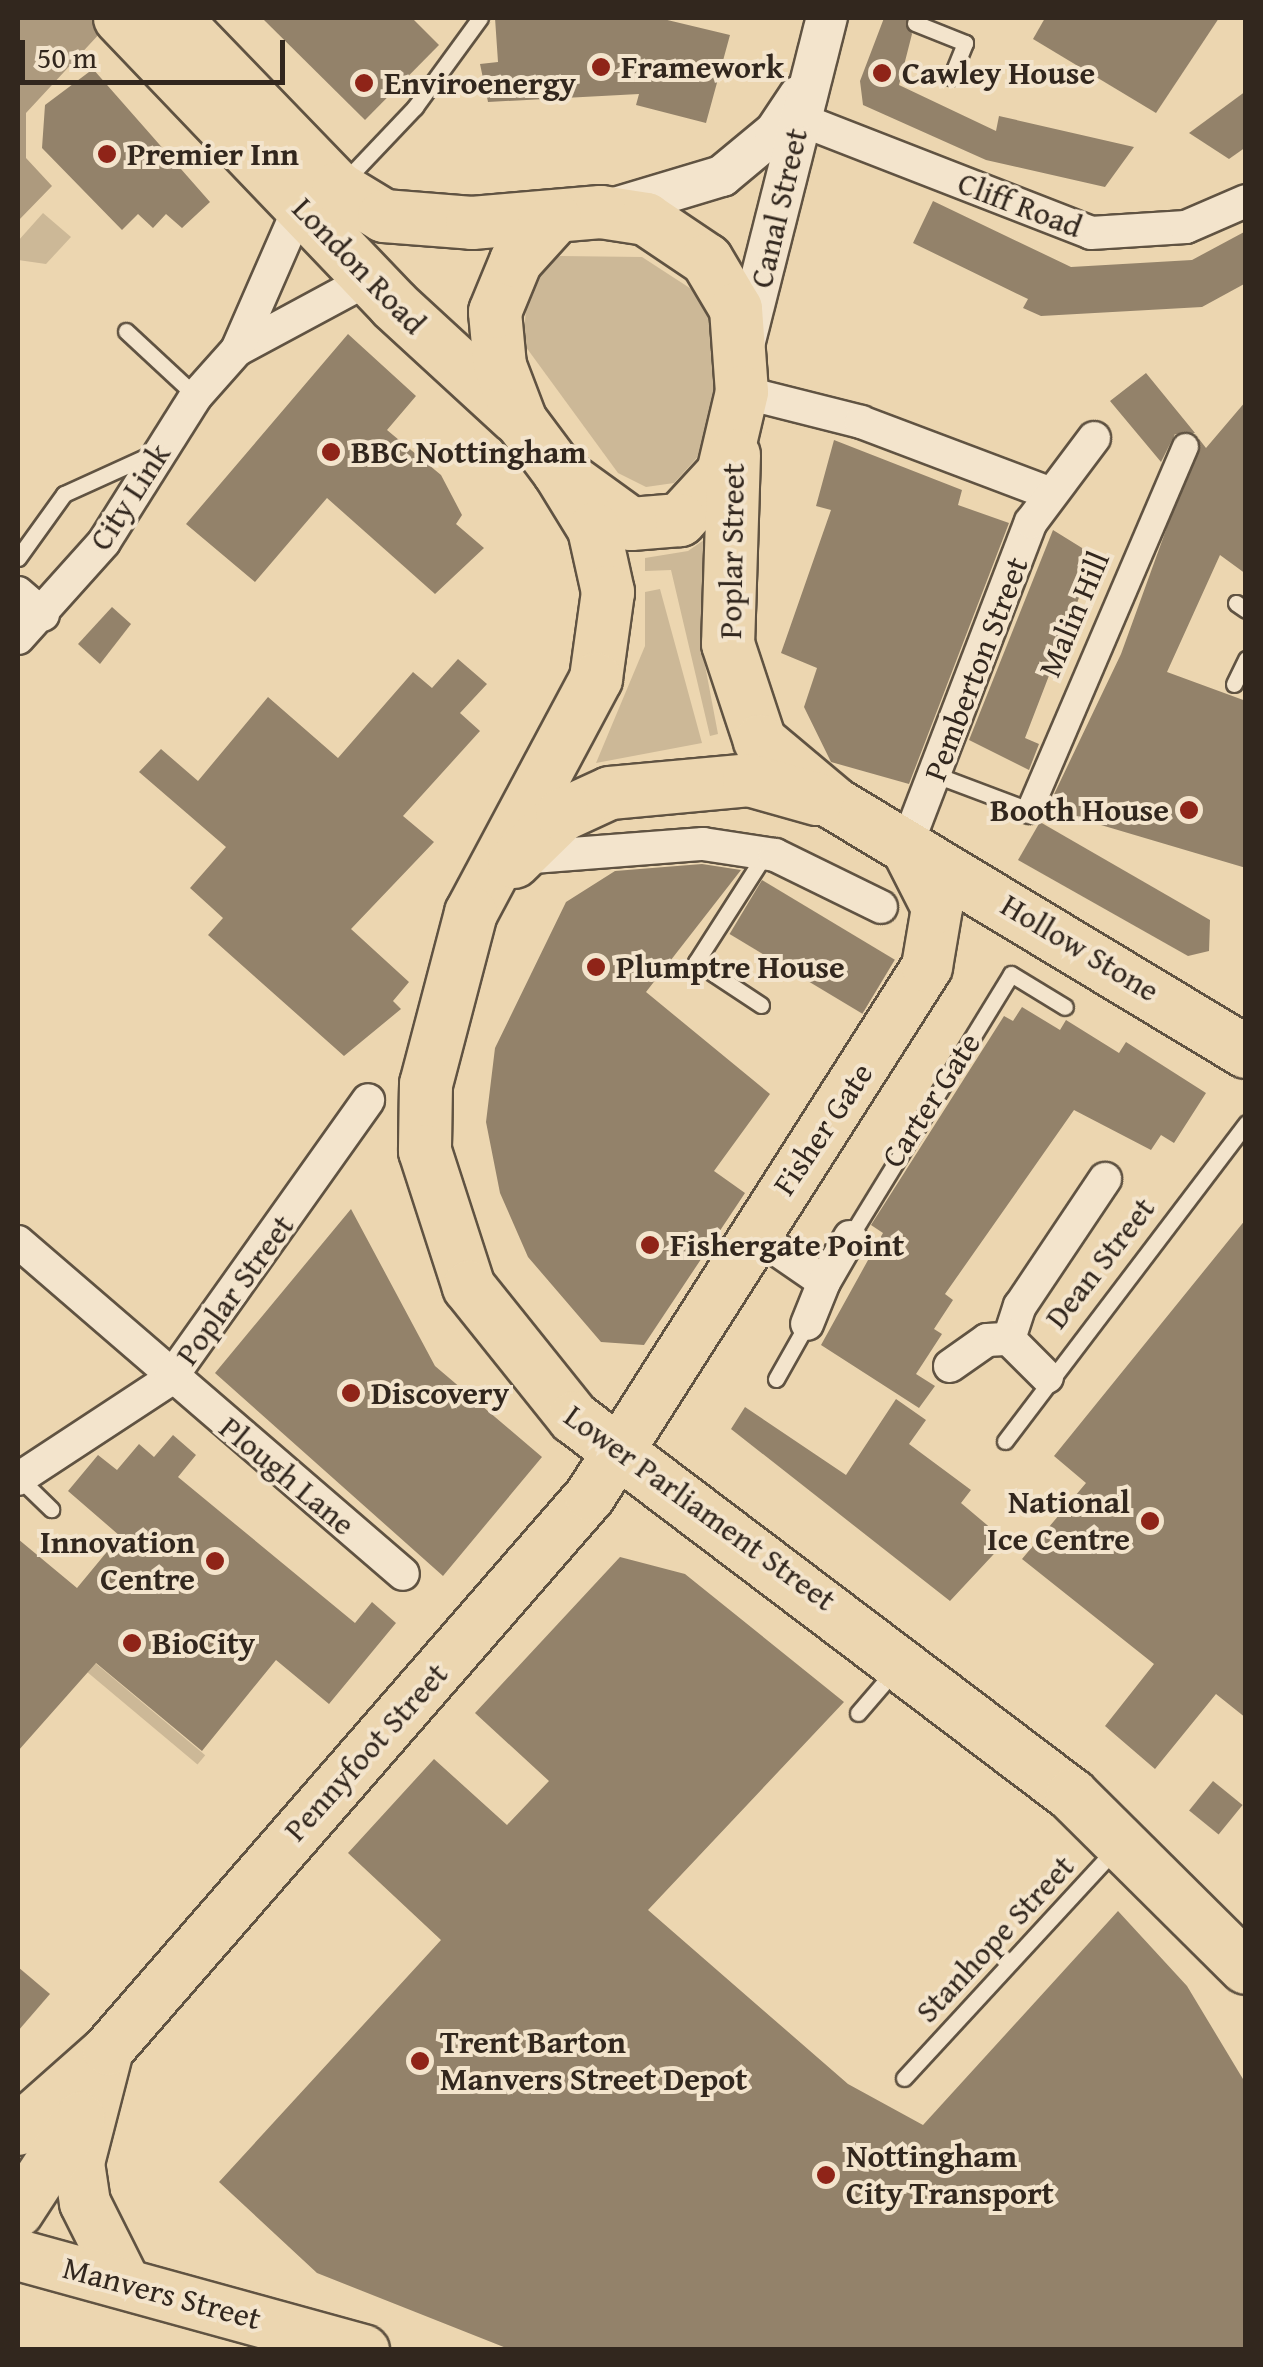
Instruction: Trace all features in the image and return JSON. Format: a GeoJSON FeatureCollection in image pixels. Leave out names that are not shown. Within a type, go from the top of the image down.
{"type":"FeatureCollection","features":[{"type":"Feature","properties":{"kind":"highway","name":"London Road"},"geometry":{"type":"LineString","coordinates":[[120,18],[319,197],[400,221],[578,215]]}},
{"type":"Feature","properties":{"kind":"highway","name":"London Road"},"geometry":{"type":"LineString","coordinates":[[174,18],[319,197],[369,278],[521,421]]}},
{"type":"Feature","properties":{"kind":"highway"},"geometry":{"type":"LineString","coordinates":[[578,215],[646,219],[707,260],[741,384],[723,473],[680,520],[631,524],[559,472],[521,421],[500,366],[496,312],[516,261],[578,215]]}},
{"type":"Feature","properties":{"kind":"highway","name":"Poplar Street"},"geometry":{"type":"LineString","coordinates":[[741,384],[727,548],[735,679],[760,741],[834,804],[906,847]]}},
{"type":"Feature","properties":{"kind":"highway","name":"Lower Parliament Street"},"geometry":{"type":"LineString","coordinates":[[559,472],[594,529],[608,592],[596,679],[472,914],[426,1084],[435,1199],[469,1286],[508,1346],[564,1409],[904,1659],[1125,1838],[1244,1969]]}},
{"type":"Feature","properties":{"kind":"highway"},"geometry":{"type":"LineString","coordinates":[[472,914],[516,859],[562,814],[654,784],[749,780],[834,804]]}},
{"type":"Feature","properties":{"kind":"highway","name":"Hollow Stone"},"geometry":{"type":"LineString","coordinates":[[906,847],[1241,1038]]}},
{"type":"Feature","properties":{"kind":"main road","name":"Fisher Gate"},"geometry":{"type":"LineString","coordinates":[[620,1452],[754,1233],[928,967],[937,908],[906,847]]}},
{"type":"Feature","properties":{"kind":"main road","name":"Pennyfoot Street"},"geometry":{"type":"LineString","coordinates":[[18,2130],[108,2050],[564,1529],[620,1452]]}},
{"type":"Feature","properties":{"kind":"main road","name":"Pennyfoot Street"},"geometry":{"type":"LineString","coordinates":[[108,2050],[92,2100],[81,2186],[123,2280]]}},
{"type":"Feature","properties":{"kind":"main road","name":"Pennyfoot Street"},"geometry":{"type":"LineString","coordinates":[[18,2212],[92,2100]]}},
{"type":"Feature","properties":{"kind":"main road","name":"Manvers Street"},"geometry":{"type":"LineString","coordinates":[[18,2255],[123,2280],[364,2350]]}},
{"type":"Feature","properties":{"kind":"street","name":"Canal Street"},"geometry":{"type":"LineString","coordinates":[[741,384],[799,119],[827,18]]}},
{"type":"Feature","properties":{"kind":"street","name":"Canal Street"},"geometry":{"type":"LineString","coordinates":[[578,215],[722,176],[775,132],[811,70]]}},
{"type":"Feature","properties":{"kind":"street","name":"Cliff Road"},"geometry":{"type":"LineString","coordinates":[[799,119],[1092,233],[1186,227],[1246,201]]}},
{"type":"Feature","properties":{"kind":"street","name":"City Link"},"geometry":{"type":"LineString","coordinates":[[18,638],[30,604],[132,504],[160,450],[196,396],[236,350],[319,197]]}},
{"type":"Feature","properties":{"kind":"street","name":"City Link"},"geometry":{"type":"LineString","coordinates":[[236,350],[369,278]]}},
{"type":"Feature","properties":{"kind":"street"},"geometry":{"type":"LineString","coordinates":[[741,384],[862,422],[1049,494]]}},
{"type":"Feature","properties":{"kind":"street","name":"Pemberton Street"},"geometry":{"type":"LineString","coordinates":[[906,847],[1049,494],[1094,438]]}},
{"type":"Feature","properties":{"kind":"street","name":"Malin Hill"},"geometry":{"type":"LineString","coordinates":[[1029,810],[1185,446]]}},
{"type":"Feature","properties":{"kind":"street"},"geometry":{"type":"LineString","coordinates":[[516,859],[646,841],[766,853],[881,907]]}},
{"type":"Feature","properties":{"kind":"street","name":"Poplar Street"},"geometry":{"type":"LineString","coordinates":[[18,1478],[170,1379],[368,1100]]}},
{"type":"Feature","properties":{"kind":"street"},"geometry":{"type":"LineString","coordinates":[[1009,1339],[1020,1306],[1105,1179]]}},
{"type":"Feature","properties":{"kind":"street"},"geometry":{"type":"LineString","coordinates":[[754,1233],[824,1282]]}},
{"type":"Feature","properties":{"kind":"street","name":"Carter Gate"},"geometry":{"type":"LineString","coordinates":[[807,1324],[824,1282],[850,1237]]}},
{"type":"Feature","properties":{"kind":"street","name":"Plough Lane"},"geometry":{"type":"LineString","coordinates":[[18,1242],[170,1379],[403,1574]]}},
{"type":"Feature","properties":{"kind":"street"},"geometry":{"type":"LineString","coordinates":[[950,1366],[987,1340],[1009,1339],[1047,1377]]}},
{"type":"Feature","properties":{"kind":"lane"},"geometry":{"type":"LineString","coordinates":[[319,197],[415,108],[480,18]]}},
{"type":"Feature","properties":{"kind":"lane"},"geometry":{"type":"LineString","coordinates":[[915,24],[964,43],[951,77]]}},
{"type":"Feature","properties":{"kind":"lane"},"geometry":{"type":"LineString","coordinates":[[126,331],[196,396]]}},
{"type":"Feature","properties":{"kind":"lane"},"geometry":{"type":"LineString","coordinates":[[18,558],[64,494],[160,450]]}},
{"type":"Feature","properties":{"kind":"lane"},"geometry":{"type":"LineString","coordinates":[[1234,684],[1246,659]]}},
{"type":"Feature","properties":{"kind":"lane"},"geometry":{"type":"LineString","coordinates":[[936,774],[1029,810]]}},
{"type":"Feature","properties":{"kind":"lane"},"geometry":{"type":"LineString","coordinates":[[761,1005],[696,962],[766,853]]}},
{"type":"Feature","properties":{"kind":"lane","name":"Carter Gate"},"geometry":{"type":"LineString","coordinates":[[850,1237],[1011,974],[1064,1007]]}},
{"type":"Feature","properties":{"kind":"lane","name":"Dean Street"},"geometry":{"type":"LineString","coordinates":[[1005,1441],[1047,1377],[1246,1123]]}},
{"type":"Feature","properties":{"kind":"lane","name":"Carter Gate"},"geometry":{"type":"LineString","coordinates":[[776,1379],[807,1324]]}},
{"type":"Feature","properties":{"kind":"lane"},"geometry":{"type":"LineString","coordinates":[[18,1478],[51,1509]]}},
{"type":"Feature","properties":{"kind":"lane"},"geometry":{"type":"LineString","coordinates":[[858,1712],[904,1659]]}},
{"type":"Feature","properties":{"kind":"lane","name":"Stanhope Street"},"geometry":{"type":"LineString","coordinates":[[904,2078],[1125,1838]]}},
{"type":"Feature","properties":{"kind":"shaded area"},"geometry":{"type":"Polygon","coordinates":[[[18,18],[114,18],[26,113],[26,158],[52,186],[18,221],[18,18]]]}},
{"type":"Feature","properties":{"kind":"shaded area"},"geometry":{"type":"Polygon","coordinates":[[[43,213],[71,237],[46,264],[18,260],[18,241],[43,213]]]}},
{"type":"Feature","properties":{"kind":"shaded area"},"geometry":{"type":"Polygon","coordinates":[[[560,256],[642,257],[699,294],[719,326],[725,348],[705,449],[674,483],[646,487],[618,473],[523,343],[529,276],[560,256]]]}},
{"type":"Feature","properties":{"kind":"shaded area"},"geometry":{"type":"Polygon","coordinates":[[[714,533],[701,644],[718,734],[710,736],[671,570],[645,571],[645,558],[688,551],[714,533]]]}},
{"type":"Feature","properties":{"kind":"shaded area"},"geometry":{"type":"Polygon","coordinates":[[[660,589],[702,743],[596,763],[645,646],[645,592],[660,589]]]}},
{"type":"Feature","properties":{"kind":"shaded area"},"geometry":{"type":"Polygon","coordinates":[[[88,1657],[205,1755],[197,1765],[80,1666],[88,1657]]]}},
{"type":"Feature","properties":{"kind":"building","name":"Enviroenergy"},"geometry":{"type":"Polygon","coordinates":[[[262,18],[412,18],[439,45],[365,120],[262,18]]]}},
{"type":"Feature","properties":{"kind":"building","name":"Framework"},"geometry":{"type":"Polygon","coordinates":[[[495,18],[659,18],[730,35],[706,123],[636,105],[639,94],[488,102],[480,64],[498,62],[495,18]]]}},
{"type":"Feature","properties":{"kind":"building"},"geometry":{"type":"Polygon","coordinates":[[[884,18],[905,18],[912,34],[899,85],[996,131],[999,116],[1134,147],[1105,187],[986,160],[863,105],[860,81],[884,18]]]}},
{"type":"Feature","properties":{"kind":"building"},"geometry":{"type":"Polygon","coordinates":[[[1045,18],[1219,18],[1156,113],[1033,39],[1045,18]]]}},
{"type":"Feature","properties":{"kind":"building","name":"Premier Inn"},"geometry":{"type":"Polygon","coordinates":[[[93,69],[210,202],[182,228],[166,214],[153,228],[138,214],[122,230],[42,148],[45,105],[93,69]]]}},
{"type":"Feature","properties":{"kind":"building"},"geometry":{"type":"Polygon","coordinates":[[[1246,91],[1246,147],[1229,159],[1189,133],[1246,91]]]}},
{"type":"Feature","properties":{"kind":"building"},"geometry":{"type":"Polygon","coordinates":[[[933,201],[1071,267],[1192,260],[1246,231],[1246,283],[1202,307],[1041,316],[1023,308],[1028,299],[913,243],[933,201]]]}},
{"type":"Feature","properties":{"kind":"building","name":"BBC Nottingham"},"geometry":{"type":"Polygon","coordinates":[[[348,334],[416,396],[387,430],[441,475],[462,515],[456,524],[484,548],[435,594],[327,498],[255,582],[186,524],[348,334]]]}},
{"type":"Feature","properties":{"kind":"building"},"geometry":{"type":"Polygon","coordinates":[[[1146,373],[1195,433],[1175,434],[1161,462],[1110,401],[1146,373]]]}},
{"type":"Feature","properties":{"kind":"building"},"geometry":{"type":"Polygon","coordinates":[[[1246,401],[1246,574],[1220,555],[1167,672],[1246,701],[1246,868],[1047,809],[1121,654],[1199,439],[1206,448],[1246,401]]]}},
{"type":"Feature","properties":{"kind":"building"},"geometry":{"type":"Polygon","coordinates":[[[834,440],[962,490],[958,505],[1009,523],[909,784],[831,762],[804,707],[817,668],[781,653],[831,510],[816,506],[834,440]]]}},
{"type":"Feature","properties":{"kind":"building"},"geometry":{"type":"Polygon","coordinates":[[[1053,530],[1095,556],[1025,738],[1039,744],[1029,770],[969,740],[1053,530]]]}},
{"type":"Feature","properties":{"kind":"building"},"geometry":{"type":"Polygon","coordinates":[[[112,607],[131,624],[100,664],[78,644],[112,607]]]}},
{"type":"Feature","properties":{"kind":"building"},"geometry":{"type":"Polygon","coordinates":[[[458,659],[487,684],[460,713],[480,731],[403,816],[434,842],[351,929],[409,982],[393,1001],[401,1009],[344,1056],[208,935],[223,918],[190,888],[226,847],[139,772],[161,749],[198,781],[268,697],[338,758],[413,672],[432,688],[458,659]]]}},
{"type":"Feature","properties":{"kind":"building"},"geometry":{"type":"Polygon","coordinates":[[[1040,822],[1210,920],[1209,951],[1188,956],[1018,860],[1040,822]]]}},
{"type":"Feature","properties":{"kind":"building"},"geometry":{"type":"Polygon","coordinates":[[[702,864],[741,870],[646,992],[770,1094],[714,1171],[745,1193],[644,1345],[601,1342],[528,1257],[500,1193],[486,1122],[495,1048],[566,902],[615,871],[702,864]]]}},
{"type":"Feature","properties":{"kind":"building"},"geometry":{"type":"Polygon","coordinates":[[[762,880],[895,960],[862,1014],[730,934],[762,880]]]}},
{"type":"Feature","properties":{"kind":"building"},"geometry":{"type":"Polygon","coordinates":[[[1022,1007],[1060,1030],[1066,1020],[1119,1053],[1126,1042],[1206,1093],[1174,1143],[1161,1135],[1151,1150],[1074,1110],[945,1294],[953,1300],[934,1329],[942,1334],[916,1374],[935,1386],[919,1408],[821,1345],[883,1233],[871,1225],[1004,1016],[1013,1021],[1022,1007]]]}},
{"type":"Feature","properties":{"kind":"building","name":"Discovery"},"geometry":{"type":"Polygon","coordinates":[[[351,1209],[435,1366],[542,1457],[443,1576],[215,1373],[351,1209]]]}},
{"type":"Feature","properties":{"kind":"building","name":"National Ice Centre"},"geometry":{"type":"Polygon","coordinates":[[[1246,1219],[1246,1718],[1216,1694],[1155,1769],[1105,1726],[1154,1664],[1022,1559],[1086,1483],[1054,1456],[1246,1219]]]}},
{"type":"Feature","properties":{"kind":"building"},"geometry":{"type":"Polygon","coordinates":[[[896,1399],[926,1420],[909,1444],[971,1490],[961,1503],[1006,1541],[950,1601],[731,1429],[745,1407],[846,1475],[896,1399]]]}},
{"type":"Feature","properties":{"kind":"building"},"geometry":{"type":"Polygon","coordinates":[[[173,1435],[196,1455],[178,1477],[355,1623],[372,1602],[396,1623],[329,1704],[276,1660],[202,1751],[96,1663],[18,1751],[18,1539],[77,1588],[120,1536],[68,1491],[98,1455],[117,1470],[139,1444],[154,1457],[173,1435]]]}},
{"type":"Feature","properties":{"kind":"building","name":"Nottingham City Transport"},"geometry":{"type":"Polygon","coordinates":[[[620,1557],[685,1574],[844,1702],[648,1910],[848,2084],[923,2125],[1118,1911],[1187,1986],[1246,2084],[1246,2350],[511,2350],[317,2273],[219,2182],[441,1940],[348,1853],[434,1759],[507,1825],[549,1781],[475,1713],[620,1557]]]}},
{"type":"Feature","properties":{"kind":"building"},"geometry":{"type":"Polygon","coordinates":[[[1213,1781],[1243,1805],[1219,1834],[1189,1811],[1213,1781]]]}},
{"type":"Feature","properties":{"kind":"building"},"geometry":{"type":"Polygon","coordinates":[[[18,1967],[50,1994],[18,2031],[18,1967]]]}},
{"type":"Feature","properties":{"kind":"place","name":"Framework"},"geometry":{"type":"Point","coordinates":[601,67]}},
{"type":"Feature","properties":{"kind":"place","name":"Cawley House"},"geometry":{"type":"Point","coordinates":[882,73]}},
{"type":"Feature","properties":{"kind":"place","name":"Enviroenergy"},"geometry":{"type":"Point","coordinates":[364,83]}},
{"type":"Feature","properties":{"kind":"place","name":"Premier Inn"},"geometry":{"type":"Point","coordinates":[107,154]}},
{"type":"Feature","properties":{"kind":"place","name":"BBC Nottingham"},"geometry":{"type":"Point","coordinates":[331,452]}},
{"type":"Feature","properties":{"kind":"place","name":"Booth House"},"geometry":{"type":"Point","coordinates":[1189,810]}},
{"type":"Feature","properties":{"kind":"place","name":"Plumptre House"},"geometry":{"type":"Point","coordinates":[596,967]}},
{"type":"Feature","properties":{"kind":"place","name":"Fishergate Point"},"geometry":{"type":"Point","coordinates":[650,1245]}},
{"type":"Feature","properties":{"kind":"place","name":"Discovery"},"geometry":{"type":"Point","coordinates":[351,1393]}},
{"type":"Feature","properties":{"kind":"place","name":"National Ice Centre"},"geometry":{"type":"Point","coordinates":[1150,1521]}},
{"type":"Feature","properties":{"kind":"place","name":"Innovation Centre"},"geometry":{"type":"Point","coordinates":[215,1561]}},
{"type":"Feature","properties":{"kind":"place","name":"BioCity"},"geometry":{"type":"Point","coordinates":[132,1643]}},
{"type":"Feature","properties":{"kind":"place","name":"Trent Barton Manvers Street Depot"},"geometry":{"type":"Point","coordinates":[420,2061]}},
{"type":"Feature","properties":{"kind":"place","name":"Nottingham City Transport"},"geometry":{"type":"Point","coordinates":[826,2175]}}]}
